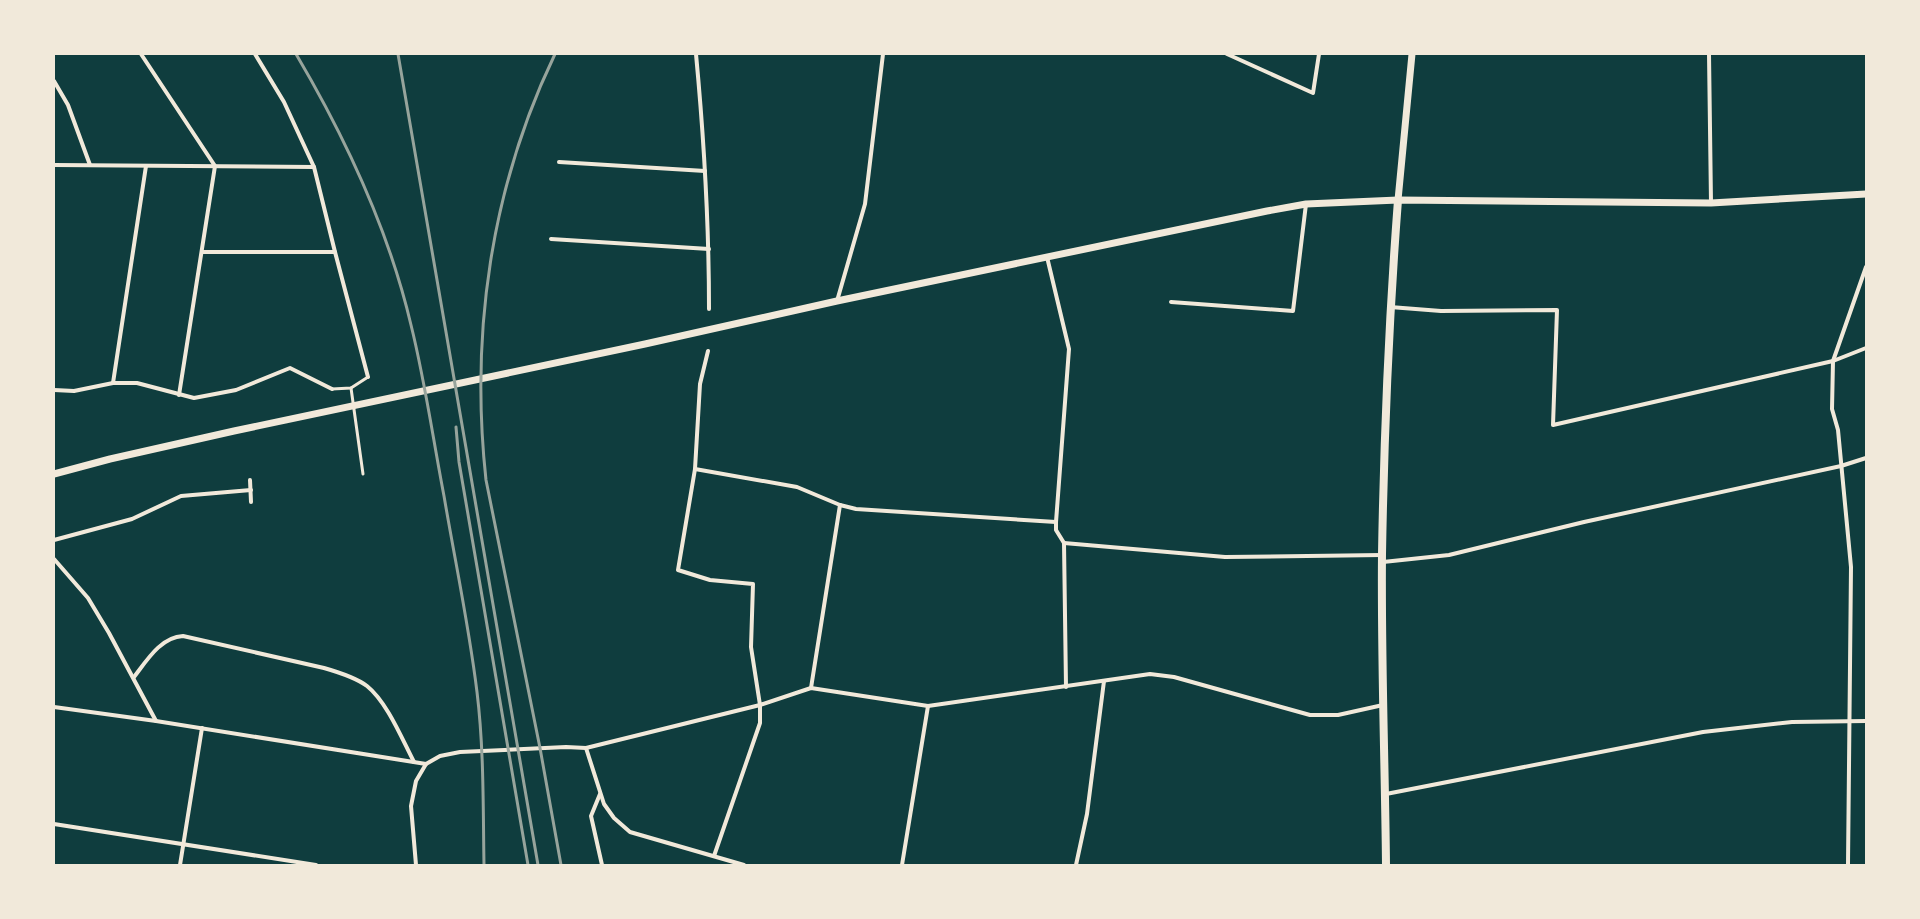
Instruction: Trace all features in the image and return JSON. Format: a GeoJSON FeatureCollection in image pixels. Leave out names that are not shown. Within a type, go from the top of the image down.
{"type":"FeatureCollection","features":[{"type":"Feature","properties":{"kind":"main road"},"geometry":{"type":"LineString","coordinates":[[1386,865],[1382,558],[1385,402],[1398,200]]}},
{"type":"Feature","properties":{"kind":"street"},"geometry":{"type":"LineString","coordinates":[[142,54],[215,166],[179,395]]}},
{"type":"Feature","properties":{"kind":"street"},"geometry":{"type":"LineString","coordinates":[[255,54],[284,102],[314,167],[368,377]]}},
{"type":"Feature","properties":{"kind":"street"},"geometry":{"type":"LineString","coordinates":[[696,54],[705,170],[709,249],[709,309]]}},
{"type":"Feature","properties":{"kind":"street"},"geometry":{"type":"LineString","coordinates":[[837,301],[865,204],[883,54]]}},
{"type":"Feature","properties":{"kind":"street"},"geometry":{"type":"LineString","coordinates":[[1227,54],[1312,93],[1319,54]]}},
{"type":"Feature","properties":{"kind":"street"},"geometry":{"type":"LineString","coordinates":[[1398,200],[1412,54]]}},
{"type":"Feature","properties":{"kind":"street"},"geometry":{"type":"LineString","coordinates":[[1709,54],[1711,203]]}},
{"type":"Feature","properties":{"kind":"street"},"geometry":{"type":"LineString","coordinates":[[54,82],[68,105],[90,165]]}},
{"type":"Feature","properties":{"kind":"street"},"geometry":{"type":"LineString","coordinates":[[559,162],[705,170]]}},
{"type":"Feature","properties":{"kind":"street"},"geometry":{"type":"LineString","coordinates":[[54,165],[314,167]]}},
{"type":"Feature","properties":{"kind":"street"},"geometry":{"type":"LineString","coordinates":[[113,383],[146,166]]}},
{"type":"Feature","properties":{"kind":"street"},"geometry":{"type":"LineString","coordinates":[[54,474],[110,459],[234,431],[645,344],[837,301],[1306,204],[1398,200],[1711,203],[1866,194]]}},
{"type":"Feature","properties":{"kind":"street"},"geometry":{"type":"LineString","coordinates":[[1171,302],[1293,311],[1306,204]]}},
{"type":"Feature","properties":{"kind":"street"},"geometry":{"type":"LineString","coordinates":[[551,239],[709,249]]}},
{"type":"Feature","properties":{"kind":"street"},"geometry":{"type":"LineString","coordinates":[[202,252],[335,252]]}},
{"type":"Feature","properties":{"kind":"street"},"geometry":{"type":"LineString","coordinates":[[1047,257],[1068,349],[1056,522],[1056,530],[1064,543],[1066,687]]}},
{"type":"Feature","properties":{"kind":"street"},"geometry":{"type":"LineString","coordinates":[[1848,865],[1850,568],[1838,430],[1832,408],[1833,361],[1866,267]]}},
{"type":"Feature","properties":{"kind":"street"},"geometry":{"type":"LineString","coordinates":[[1390,307],[1441,311],[1557,310],[1553,425],[1833,361],[1866,348]]}},
{"type":"Feature","properties":{"kind":"street"},"geometry":{"type":"LineString","coordinates":[[708,351],[700,384],[695,469],[678,570],[710,580],[753,584],[751,647],[760,704],[760,723],[714,856]]}},
{"type":"Feature","properties":{"kind":"street"},"geometry":{"type":"LineString","coordinates":[[54,390],[74,392],[113,383],[137,383],[194,398],[236,390],[290,368],[332,390]]}},
{"type":"Feature","properties":{"kind":"street"},"geometry":{"type":"LineString","coordinates":[[1064,543],[1225,556],[1382,558],[1449,555],[1584,522],[1840,466],[1866,458]]}},
{"type":"Feature","properties":{"kind":"street"},"geometry":{"type":"LineString","coordinates":[[695,469],[797,487],[840,505],[856,509],[1056,522]]}},
{"type":"Feature","properties":{"kind":"street"},"geometry":{"type":"LineString","coordinates":[[250,480],[251,502]]}},
{"type":"Feature","properties":{"kind":"street"},"geometry":{"type":"LineString","coordinates":[[54,540],[132,519],[181,496],[251,490]]}},
{"type":"Feature","properties":{"kind":"street"},"geometry":{"type":"LineString","coordinates":[[811,688],[840,505]]}},
{"type":"Feature","properties":{"kind":"street"},"geometry":{"type":"LineString","coordinates":[[54,559],[88,598],[134,677],[156,721]]}},
{"type":"Feature","properties":{"kind":"street"},"geometry":{"type":"LineString","coordinates":[[134,677],[156,650],[172,636],[183,636],[342,673],[367,686],[378,698],[414,762]]}},
{"type":"Feature","properties":{"kind":"street"},"geometry":{"type":"LineString","coordinates":[[416,865],[412,806],[416,781],[426,764],[440,756],[460,752],[560,747],[586,748],[760,704],[811,688],[928,706],[1150,674],[1174,677],[1310,715],[1338,715],[1384,704]]}},
{"type":"Feature","properties":{"kind":"street"},"geometry":{"type":"LineString","coordinates":[[1076,865],[1087,814],[1104,681]]}},
{"type":"Feature","properties":{"kind":"street"},"geometry":{"type":"LineString","coordinates":[[902,865],[928,706]]}},
{"type":"Feature","properties":{"kind":"street"},"geometry":{"type":"LineString","coordinates":[[54,708],[156,721],[426,764]]}},
{"type":"Feature","properties":{"kind":"street"},"geometry":{"type":"LineString","coordinates":[[1386,794],[1703,732],[1792,722],[1866,721]]}},
{"type":"Feature","properties":{"kind":"street"},"geometry":{"type":"LineString","coordinates":[[180,865],[202,728]]}},
{"type":"Feature","properties":{"kind":"street"},"geometry":{"type":"LineString","coordinates":[[586,748],[604,804],[614,818],[630,832],[744,865]]}},
{"type":"Feature","properties":{"kind":"street"},"geometry":{"type":"LineString","coordinates":[[601,794],[591,816],[602,865]]}},
{"type":"Feature","properties":{"kind":"street"},"geometry":{"type":"LineString","coordinates":[[54,824],[316,865]]}},
{"type":"Feature","properties":{"kind":"lane"},"geometry":{"type":"LineString","coordinates":[[332,390],[352,388],[368,377]]}},
{"type":"Feature","properties":{"kind":"lane"},"geometry":{"type":"LineString","coordinates":[[352,388],[363,474]]}},
{"type":"Feature","properties":{"kind":"railway"},"geometry":{"type":"LineString","coordinates":[[296,54],[332,118],[364,185],[391,255],[402,290],[416,346],[462,594],[477,692],[482,756],[484,865]]}},
{"type":"Feature","properties":{"kind":"railway"},"geometry":{"type":"LineString","coordinates":[[398,54],[538,865]]}},
{"type":"Feature","properties":{"kind":"railway"},"geometry":{"type":"LineString","coordinates":[[555,54],[533,104],[515,156],[501,208],[490,262],[484,316],[481,370],[482,425],[486,480],[540,748],[561,865]]}},
{"type":"Feature","properties":{"kind":"railway"},"geometry":{"type":"LineString","coordinates":[[456,427],[459,462],[528,865]]}}]}
